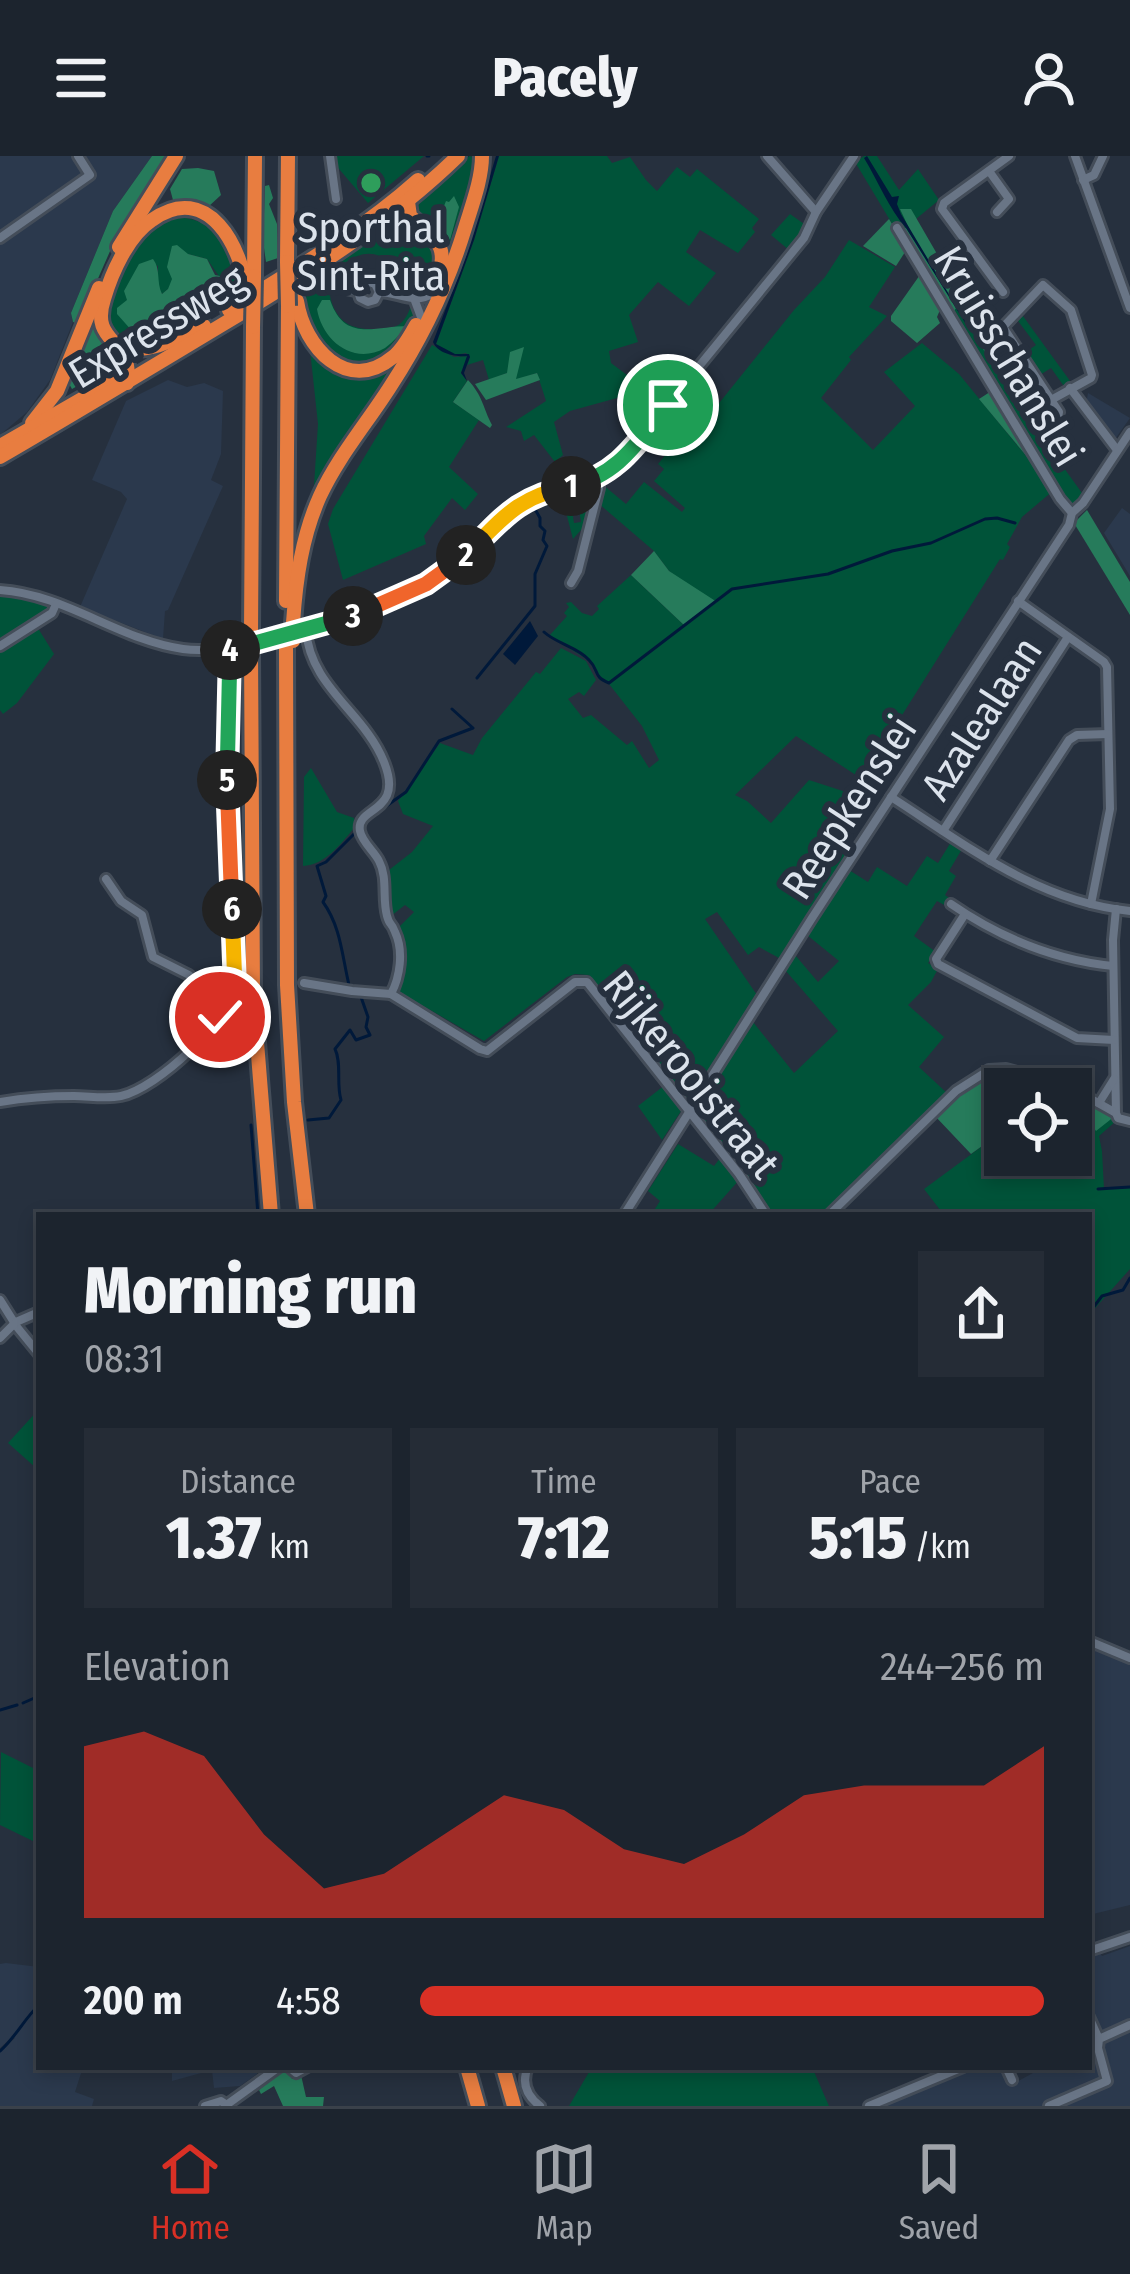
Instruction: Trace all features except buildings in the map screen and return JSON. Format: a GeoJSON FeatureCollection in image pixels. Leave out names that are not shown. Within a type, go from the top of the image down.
{"type":"FeatureCollection","features":[{"type":"Feature","properties":{"kind":"highway"},"geometry":{"type":"LineString","coordinates":[[5,444],[33,422],[58,392],[116,254],[176,156]]}},
{"type":"Feature","properties":{"kind":"highway"},"geometry":{"type":"LineString","coordinates":[[255,156],[250,278],[254,304],[253,993],[271,1212]]}},
{"type":"Feature","properties":{"kind":"highway"},"geometry":{"type":"LineString","coordinates":[[288,156],[295,626]]}},
{"type":"Feature","properties":{"kind":"highway","name":"Expressweg"},"geometry":{"type":"LineString","coordinates":[[0,457],[313,264],[406,197],[444,156]]}},
{"type":"Feature","properties":{"kind":"highway","name":"Expressweg"},"geometry":{"type":"LineString","coordinates":[[128,377],[204,326],[342,251],[458,156]]}},
{"type":"Feature","properties":{"kind":"highway"},"geometry":{"type":"LineString","coordinates":[[307,1212],[286,985],[288,647],[295,626],[302,550],[334,470],[431,315],[464,234],[481,159]]}},
{"type":"Feature","properties":{"kind":"highway"},"geometry":{"type":"LineString","coordinates":[[292,303],[315,348],[332,362],[363,370],[388,362],[399,352],[432,294],[442,252],[437,239],[410,216],[406,197]]}},
{"type":"Feature","properties":{"kind":"highway"},"geometry":{"type":"LineString","coordinates":[[204,326],[140,350],[121,347],[103,328],[102,303],[144,226],[179,210],[214,220],[230,236],[250,278]]}},
{"type":"Feature","properties":{"kind":"highway"},"geometry":{"type":"LineString","coordinates":[[342,251],[391,227],[425,228]]}},
{"type":"Feature","properties":{"kind":"highway"},"geometry":{"type":"LineString","coordinates":[[121,347],[128,377]]}},
{"type":"Feature","properties":{"kind":"highway"},"geometry":{"type":"LineString","coordinates":[[58,392],[60,400],[76,408]]}},
{"type":"Feature","properties":{"kind":"highway","name":"Expressweg"},"geometry":{"type":"LineString","coordinates":[[5,444],[76,408]]}},
{"type":"Feature","properties":{"kind":"highway"},"geometry":{"type":"LineString","coordinates":[[468,2070],[478,2106]]}},
{"type":"Feature","properties":{"kind":"highway"},"geometry":{"type":"LineString","coordinates":[[504,2070],[514,2106]]}},
{"type":"Feature","properties":{"kind":"street"},"geometry":{"type":"LineString","coordinates":[[0,238],[90,175],[78,156]]}},
{"type":"Feature","properties":{"kind":"street"},"geometry":{"type":"LineString","coordinates":[[330,156],[336,199]]}},
{"type":"Feature","properties":{"kind":"street"},"geometry":{"type":"LineString","coordinates":[[767,156],[816,212]]}},
{"type":"Feature","properties":{"kind":"street"},"geometry":{"type":"LineString","coordinates":[[0,590],[23,592],[173,648],[198,651],[230,648],[295,626],[351,617],[426,584],[454,566],[520,503],[598,478],[619,464],[804,238],[854,156]]}},
{"type":"Feature","properties":{"kind":"street"},"geometry":{"type":"LineString","coordinates":[[1003,292],[943,209],[944,203],[1009,156]]}},
{"type":"Feature","properties":{"kind":"street"},"geometry":{"type":"LineString","coordinates":[[1075,156],[1130,308]]}},
{"type":"Feature","properties":{"kind":"street"},"geometry":{"type":"LineString","coordinates":[[1083,180],[1094,175],[1103,156]]}},
{"type":"Feature","properties":{"kind":"street"},"geometry":{"type":"LineString","coordinates":[[988,171],[1012,196],[997,212]]}},
{"type":"Feature","properties":{"kind":"street","name":"Kruisschanslei"},"geometry":{"type":"LineString","coordinates":[[897,228],[1072,513]]}},
{"type":"Feature","properties":{"kind":"street"},"geometry":{"type":"LineString","coordinates":[[313,264],[339,288],[358,291],[369,282],[379,292],[414,299],[432,294]]}},
{"type":"Feature","properties":{"kind":"street"},"geometry":{"type":"LineString","coordinates":[[1052,400],[1092,376],[1071,310],[1043,285],[1003,326],[1059,414],[1054,432]]}},
{"type":"Feature","properties":{"kind":"street"},"geometry":{"type":"LineString","coordinates":[[414,299],[421,316]]}},
{"type":"Feature","properties":{"kind":"street"},"geometry":{"type":"LineString","coordinates":[[1070,388],[1117,450]]}},
{"type":"Feature","properties":{"kind":"street","name":"Reepkenslei"},"geometry":{"type":"LineString","coordinates":[[626,1212],[1069,525],[1072,513],[1129,434]]}},
{"type":"Feature","properties":{"kind":"street"},"geometry":{"type":"LineString","coordinates":[[571,583],[598,478]]}},
{"type":"Feature","properties":{"kind":"street"},"geometry":{"type":"LineString","coordinates":[[1018,601],[1106,666],[1109,816],[1090,904]]}},
{"type":"Feature","properties":{"kind":"street"},"geometry":{"type":"LineString","coordinates":[[0,646],[52,613],[56,604]]}},
{"type":"Feature","properties":{"kind":"street"},"geometry":{"type":"LineString","coordinates":[[295,626],[331,692],[370,734],[391,784],[386,800],[359,826],[383,868],[388,920],[398,940],[399,980],[391,994],[304,982]]}},
{"type":"Feature","properties":{"kind":"street","name":"Azalealaan"},"geometry":{"type":"LineString","coordinates":[[944,830],[1068,637]]}},
{"type":"Feature","properties":{"kind":"street"},"geometry":{"type":"LineString","coordinates":[[0,1102],[128,1094],[189,1053],[232,998],[230,648]]}},
{"type":"Feature","properties":{"kind":"street"},"geometry":{"type":"LineString","coordinates":[[990,861],[1069,740],[1108,734]]}},
{"type":"Feature","properties":{"kind":"street"},"geometry":{"type":"LineString","coordinates":[[892,796],[990,861],[1041,888],[1090,904],[1130,910]]}},
{"type":"Feature","properties":{"kind":"street"},"geometry":{"type":"LineString","coordinates":[[106,879],[122,901],[142,915],[153,957],[189,975],[220,1017]]}},
{"type":"Feature","properties":{"kind":"street"},"geometry":{"type":"LineString","coordinates":[[951,904],[1005,936],[1072,959],[1113,966]]}},
{"type":"Feature","properties":{"kind":"street"},"geometry":{"type":"LineString","coordinates":[[1115,909],[1116,1113]]}},
{"type":"Feature","properties":{"kind":"street"},"geometry":{"type":"LineString","coordinates":[[965,914],[936,959],[938,964],[1080,1039],[1114,1040]]}},
{"type":"Feature","properties":{"kind":"street","name":"Rijkerooistraat"},"geometry":{"type":"LineString","coordinates":[[391,994],[483,1051],[575,982],[587,982],[764,1212]]}},
{"type":"Feature","properties":{"kind":"street"},"geometry":{"type":"LineString","coordinates":[[832,1212],[956,1091],[989,1070],[1002,1068],[1066,1085],[1130,1118]]}},
{"type":"Feature","properties":{"kind":"street"},"geometry":{"type":"LineString","coordinates":[[1100,1103],[1116,1079]]}},
{"type":"Feature","properties":{"kind":"street"},"geometry":{"type":"LineString","coordinates":[[0,1300],[8,1319],[36,1351]]}},
{"type":"Feature","properties":{"kind":"street"},"geometry":{"type":"LineString","coordinates":[[0,1338],[8,1319]]}},
{"type":"Feature","properties":{"kind":"street"},"geometry":{"type":"LineString","coordinates":[[1092,1642],[1130,1658]]}},
{"type":"Feature","properties":{"kind":"street"},"geometry":{"type":"LineString","coordinates":[[1092,1950],[1130,1937]]}},
{"type":"Feature","properties":{"kind":"street"},"geometry":{"type":"LineString","coordinates":[[1048,2106],[1107,2081],[1092,2024]]}},
{"type":"Feature","properties":{"kind":"street"},"geometry":{"type":"LineString","coordinates":[[1099,2039],[1130,2025]]}},
{"type":"Feature","properties":{"kind":"street"},"geometry":{"type":"LineString","coordinates":[[205,2106],[221,2101],[226,2105],[275,2070]]}},
{"type":"Feature","properties":{"kind":"street"},"geometry":{"type":"LineString","coordinates":[[526,2070],[527,2092],[540,2106]]}},
{"type":"Feature","properties":{"kind":"street"},"geometry":{"type":"LineString","coordinates":[[869,2106],[956,2070]]}},
{"type":"Feature","properties":{"kind":"street"},"geometry":{"type":"LineString","coordinates":[[1007,2070],[1012,2080]]}},
{"type":"Feature","properties":{"kind":"shaded area"},"geometry":{"type":"Polygon","coordinates":[[[0,156],[152,156],[113,211],[71,313],[73,322],[50,380],[27,412],[0,435],[0,156]]]}},
{"type":"Feature","properties":{"kind":"shaded area"},"geometry":{"type":"Polygon","coordinates":[[[168,380],[187,387],[204,383],[223,391],[221,454],[211,480],[223,486],[165,611],[163,639],[80,607],[127,499],[92,480],[126,401],[168,380]]]}},
{"type":"Feature","properties":{"kind":"shaded area"},"geometry":{"type":"Polygon","coordinates":[[[1088,393],[1130,418],[1113,442],[1086,404],[1088,393]]]}},
{"type":"Feature","properties":{"kind":"shaded area"},"geometry":{"type":"Polygon","coordinates":[[[1122,508],[1130,514],[1130,576],[1104,533],[1122,508]]]}},
{"type":"Feature","properties":{"kind":"shaded area"},"geometry":{"type":"Polygon","coordinates":[[[1092,1648],[1130,1664],[1130,1905],[1092,1914],[1092,1648]]]}},
{"type":"Feature","properties":{"kind":"shaded area"},"geometry":{"type":"Polygon","coordinates":[[[1130,1946],[1130,2106],[878,2106],[961,2070],[1003,2070],[1011,2085],[1038,2070],[1092,2070],[1092,1954],[1099,1951],[1102,1956],[1130,1946]]]}},
{"type":"Feature","properties":{"kind":"shaded area"},"geometry":{"type":"Polygon","coordinates":[[[0,1964],[36,1967],[36,2070],[82,2070],[75,2092],[94,2099],[92,2106],[0,2106],[0,2052],[15,2038],[0,2048],[0,1964]]]}},
{"type":"Feature","properties":{"kind":"shaded area"},"geometry":{"type":"Polygon","coordinates":[[[172,2070],[212,2070],[172,2081],[172,2070]]]}},
{"type":"Feature","properties":{"kind":"shaded area"},"geometry":{"type":"Polygon","coordinates":[[[212,2070],[257,2070],[240,2086],[214,2088],[212,2070]]]}},
{"type":"Feature","properties":{"kind":"green space"},"geometry":{"type":"Polygon","coordinates":[[[152,156],[167,156],[118,233],[78,324],[73,322],[71,313],[113,211],[152,156]]]}},
{"type":"Feature","properties":{"kind":"green space","name":"Sporthal Sint-Rita"},"geometry":{"type":"Polygon","coordinates":[[[332,156],[424,156],[368,203],[332,156]]]}},
{"type":"Feature","properties":{"kind":"green space"},"geometry":{"type":"Polygon","coordinates":[[[468,156],[475,157],[477,167],[447,267],[441,237],[412,208],[468,156]]]}},
{"type":"Feature","properties":{"kind":"green space"},"geometry":{"type":"Polygon","coordinates":[[[499,156],[607,156],[612,163],[630,157],[657,191],[677,167],[690,177],[697,169],[759,219],[738,253],[700,230],[686,252],[716,273],[689,306],[658,282],[629,315],[638,342],[609,351],[611,363],[631,378],[617,398],[570,411],[554,422],[563,455],[555,462],[534,435],[524,441],[521,431],[506,427],[546,401],[537,373],[516,380],[507,373],[489,380],[483,360],[467,365],[470,357],[466,353],[455,355],[436,344],[499,156]]]}},
{"type":"Feature","properties":{"kind":"green space"},"geometry":{"type":"Polygon","coordinates":[[[877,156],[899,190],[918,169],[939,200],[916,219],[1082,493],[1073,506],[1054,490],[1022,517],[1003,560],[862,779],[796,736],[735,795],[771,823],[809,780],[852,794],[824,838],[849,853],[779,958],[759,947],[748,955],[717,912],[705,919],[757,995],[688,1100],[589,975],[567,977],[484,1041],[399,992],[405,960],[399,927],[414,912],[405,905],[391,916],[389,870],[433,826],[403,814],[398,801],[440,743],[473,755],[536,672],[540,674],[561,648],[586,661],[596,680],[584,696],[579,692],[568,699],[583,718],[591,715],[627,745],[632,741],[649,768],[659,760],[642,726],[609,684],[599,679],[590,661],[549,636],[567,616],[566,603],[592,616],[631,575],[685,626],[683,582],[598,503],[602,484],[626,504],[644,482],[682,512],[685,508],[654,481],[664,469],[658,464],[676,442],[682,446],[695,433],[825,277],[849,240],[895,267],[869,307],[887,316],[849,357],[821,398],[873,450],[915,406],[884,372],[922,343],[959,374],[1048,483],[855,162],[877,156]]]}},
{"type":"Feature","properties":{"kind":"green space"},"geometry":{"type":"Polygon","coordinates":[[[182,169],[214,171],[221,195],[208,207],[173,200],[170,189],[182,169]]]}},
{"type":"Feature","properties":{"kind":"green space"},"geometry":{"type":"Polygon","coordinates":[[[269,185],[278,258],[266,262],[265,186],[269,185]]]}},
{"type":"Feature","properties":{"kind":"green space"},"geometry":{"type":"Polygon","coordinates":[[[454,196],[459,207],[450,240],[433,220],[434,206],[446,219],[442,211],[454,196]]]}},
{"type":"Feature","properties":{"kind":"green space"},"geometry":{"type":"Polygon","coordinates":[[[900,209],[911,209],[973,316],[972,322],[956,308],[952,314],[901,229],[906,228],[915,241],[900,209]]]}},
{"type":"Feature","properties":{"kind":"green space"},"geometry":{"type":"Polygon","coordinates":[[[790,214],[807,226],[789,250],[771,235],[790,214]]]}},
{"type":"Feature","properties":{"kind":"green space"},"geometry":{"type":"Polygon","coordinates":[[[182,217],[220,235],[231,255],[237,297],[224,305],[217,288],[226,286],[207,259],[188,254],[162,294],[158,265],[127,301],[122,318],[133,332],[155,330],[163,315],[182,305],[198,321],[160,341],[118,340],[107,321],[128,253],[164,221],[182,217]]]}},
{"type":"Feature","properties":{"kind":"green space"},"geometry":{"type":"Polygon","coordinates":[[[889,219],[907,249],[896,266],[863,246],[889,219]]]}},
{"type":"Feature","properties":{"kind":"green space"},"geometry":{"type":"Polygon","coordinates":[[[410,226],[436,242],[436,277],[426,295],[412,295],[420,277],[411,260],[390,265],[378,255],[363,254],[341,266],[334,280],[328,275],[327,268],[356,247],[410,226]]]}},
{"type":"Feature","properties":{"kind":"green space"},"geometry":{"type":"Polygon","coordinates":[[[172,246],[207,259],[215,275],[225,277],[226,287],[188,294],[155,330],[133,332],[117,314],[127,300],[124,291],[139,264],[153,259],[162,294],[168,289],[172,279],[167,267],[172,246]]]}},
{"type":"Feature","properties":{"kind":"green space"},"geometry":{"type":"Polygon","coordinates":[[[922,272],[942,305],[937,317],[940,323],[917,343],[891,316],[922,272]]]}},
{"type":"Feature","properties":{"kind":"green space"},"geometry":{"type":"Polygon","coordinates":[[[314,275],[335,288],[332,304],[351,325],[365,329],[396,326],[407,316],[410,301],[413,301],[418,317],[397,347],[381,360],[344,362],[327,353],[308,327],[300,284],[314,275]]]}},
{"type":"Feature","properties":{"kind":"green space"},"geometry":{"type":"Polygon","coordinates":[[[322,300],[330,300],[352,327],[408,326],[385,348],[351,352],[325,331],[317,309],[322,300]]]}},
{"type":"Feature","properties":{"kind":"green space"},"geometry":{"type":"Polygon","coordinates":[[[1020,312],[1073,385],[1066,389],[1051,368],[1040,375],[1026,352],[1036,345],[1015,317],[1020,312]]]}},
{"type":"Feature","properties":{"kind":"green space"},"geometry":{"type":"Polygon","coordinates":[[[94,318],[120,355],[119,363],[72,389],[68,382],[94,318]]]}},
{"type":"Feature","properties":{"kind":"green space"},"geometry":{"type":"Polygon","coordinates":[[[986,337],[1041,431],[1020,410],[980,344],[986,337]]]}},
{"type":"Feature","properties":{"kind":"green space"},"geometry":{"type":"Polygon","coordinates":[[[411,342],[313,501],[318,424],[310,350],[355,374],[411,342]]]}},
{"type":"Feature","properties":{"kind":"green space"},"geometry":{"type":"Polygon","coordinates":[[[432,345],[454,357],[468,356],[461,373],[467,381],[453,402],[479,420],[449,467],[478,494],[465,510],[452,498],[424,536],[426,544],[343,580],[328,524],[333,509],[432,345]]]}},
{"type":"Feature","properties":{"kind":"green space"},"geometry":{"type":"Polygon","coordinates":[[[524,347],[516,379],[537,373],[540,380],[486,400],[475,384],[507,373],[510,352],[524,347]]]}},
{"type":"Feature","properties":{"kind":"green space"},"geometry":{"type":"Polygon","coordinates":[[[468,380],[480,397],[490,428],[453,402],[468,380]]]}},
{"type":"Feature","properties":{"kind":"green space"},"geometry":{"type":"Polygon","coordinates":[[[993,390],[1049,483],[979,399],[993,390]]]}},
{"type":"Feature","properties":{"kind":"green space"},"geometry":{"type":"Polygon","coordinates":[[[597,486],[588,522],[573,539],[561,493],[569,491],[574,523],[581,522],[576,490],[597,486]]]}},
{"type":"Feature","properties":{"kind":"green space"},"geometry":{"type":"Polygon","coordinates":[[[1087,510],[1130,582],[1130,615],[1074,523],[1087,510]]]}},
{"type":"Feature","properties":{"kind":"green space"},"geometry":{"type":"Polygon","coordinates":[[[654,551],[669,571],[717,602],[685,626],[631,575],[654,551]]]}},
{"type":"Feature","properties":{"kind":"green space"},"geometry":{"type":"Polygon","coordinates":[[[0,596],[23,598],[52,608],[0,644],[0,596]]]}},
{"type":"Feature","properties":{"kind":"green space"},"geometry":{"type":"Polygon","coordinates":[[[36,625],[54,654],[3,714],[0,648],[36,625]]]}},
{"type":"Feature","properties":{"kind":"green space"},"geometry":{"type":"Polygon","coordinates":[[[311,768],[337,812],[354,818],[354,828],[325,858],[303,866],[304,777],[311,768]]]}},
{"type":"Feature","properties":{"kind":"green space"},"geometry":{"type":"Polygon","coordinates":[[[951,842],[962,849],[949,871],[956,876],[945,895],[952,900],[948,907],[937,901],[914,936],[936,952],[928,963],[938,969],[908,1005],[944,1037],[919,1067],[948,1094],[828,1212],[767,1212],[698,1111],[753,1022],[794,1073],[838,1031],[785,970],[795,955],[818,982],[839,961],[807,935],[849,870],[868,882],[877,867],[907,886],[927,856],[938,863],[951,842]]]}},
{"type":"Feature","properties":{"kind":"green space"},"geometry":{"type":"Polygon","coordinates":[[[984,1077],[984,1145],[971,1154],[935,1116],[984,1077]]]}},
{"type":"Feature","properties":{"kind":"green space"},"geometry":{"type":"Polygon","coordinates":[[[665,1085],[683,1108],[662,1140],[638,1106],[665,1085]]]}},
{"type":"Feature","properties":{"kind":"green space"},"geometry":{"type":"Polygon","coordinates":[[[1092,1103],[1115,1116],[1096,1131],[1092,1125],[1092,1103]]]}},
{"type":"Feature","properties":{"kind":"green space"},"geometry":{"type":"Polygon","coordinates":[[[1092,1115],[1115,1116],[1130,1123],[1116,1121],[1099,1136],[1104,1189],[1130,1188],[1130,1269],[1092,1312],[1092,1212],[942,1212],[924,1189],[984,1145],[984,1176],[1092,1176],[1092,1115]]]}},
{"type":"Feature","properties":{"kind":"green space"},"geometry":{"type":"Polygon","coordinates":[[[678,1144],[714,1166],[721,1157],[740,1179],[711,1212],[653,1212],[660,1201],[648,1191],[678,1144]]]}},
{"type":"Feature","properties":{"kind":"green space"},"geometry":{"type":"Polygon","coordinates":[[[36,1412],[35,1467],[8,1443],[36,1412]]]}},
{"type":"Feature","properties":{"kind":"green space"},"geometry":{"type":"Polygon","coordinates":[[[1,1752],[36,1770],[36,1843],[0,1825],[1,1752]]]}},
{"type":"Feature","properties":{"kind":"green space"},"geometry":{"type":"Polygon","coordinates":[[[288,2070],[292,2079],[301,2075],[306,2097],[324,2097],[323,2106],[283,2106],[274,2086],[261,2094],[259,2090],[288,2070]]]}},
{"type":"Feature","properties":{"kind":"green space"},"geometry":{"type":"Polygon","coordinates":[[[590,2070],[813,2070],[829,2106],[569,2106],[590,2070]]]}},
{"type":"Feature","properties":{"kind":"water"},"geometry":{"type":"Polygon","coordinates":[[[496,156],[474,240],[436,344],[455,354],[469,354],[467,381],[461,373],[467,356],[453,355],[443,352],[433,342],[466,256],[496,156]]]}},
{"type":"Feature","properties":{"kind":"water"},"geometry":{"type":"Polygon","coordinates":[[[867,156],[892,197],[899,196],[901,214],[959,311],[974,325],[969,329],[889,204],[867,156]]]}},
{"type":"Feature","properties":{"kind":"water"},"geometry":{"type":"Polygon","coordinates":[[[530,621],[538,636],[515,665],[503,654],[530,621]]]}},
{"type":"Feature","properties":{"kind":"waterway"},"geometry":{"type":"LineString","coordinates":[[414,206],[467,156]]}},
{"type":"Feature","properties":{"kind":"waterway"},"geometry":{"type":"LineString","coordinates":[[477,678],[535,606],[535,574],[547,546],[531,502]]}},
{"type":"Feature","properties":{"kind":"waterway"},"geometry":{"type":"LineString","coordinates":[[544,632],[584,656],[609,683],[732,589],[828,574],[931,543],[985,519],[1015,523]]}},
{"type":"Feature","properties":{"kind":"waterway"},"geometry":{"type":"LineString","coordinates":[[368,819],[406,792],[439,741],[473,728],[452,709]]}},
{"type":"Feature","properties":{"kind":"waterway"},"geometry":{"type":"LineString","coordinates":[[349,985],[317,866],[355,833]]}},
{"type":"Feature","properties":{"kind":"waterway"},"geometry":{"type":"LineString","coordinates":[[308,1120],[329,1118],[341,1100],[335,1049],[350,1030],[356,1040],[370,1035],[361,997]]}},
{"type":"Feature","properties":{"kind":"waterway"},"geometry":{"type":"LineString","coordinates":[[251,1125],[258,1212]]}},
{"type":"Feature","properties":{"kind":"waterway"},"geometry":{"type":"LineString","coordinates":[[1098,1189],[1130,1187]]}},
{"type":"Feature","properties":{"kind":"waterway"},"geometry":{"type":"LineString","coordinates":[[1092,1309],[1102,1296],[1123,1290],[1130,1278]]}},
{"type":"Feature","properties":{"kind":"waterway"},"geometry":{"type":"LineString","coordinates":[[1092,1638],[1121,1650]]}},
{"type":"Feature","properties":{"kind":"waterway"},"geometry":{"type":"LineString","coordinates":[[23,1703],[36,1697]]}},
{"type":"Feature","properties":{"kind":"waterway"},"geometry":{"type":"LineString","coordinates":[[0,1710],[17,1705]]}},
{"type":"Feature","properties":{"kind":"waterway"},"geometry":{"type":"LineString","coordinates":[[0,2051],[36,2009]]}},
{"type":"Feature","properties":{"kind":"place","name":"Sporthal Sint-Rita"},"geometry":{"type":"Point","coordinates":[371,183]}},
{"type":"Feature","properties":{"kind":"route"},"geometry":{"type":"LineString","coordinates":[[220,1017],[235,982],[228,815],[230,648],[351,617],[426,584],[454,566],[520,503],[598,478],[619,464],[668,405]]}}]}
